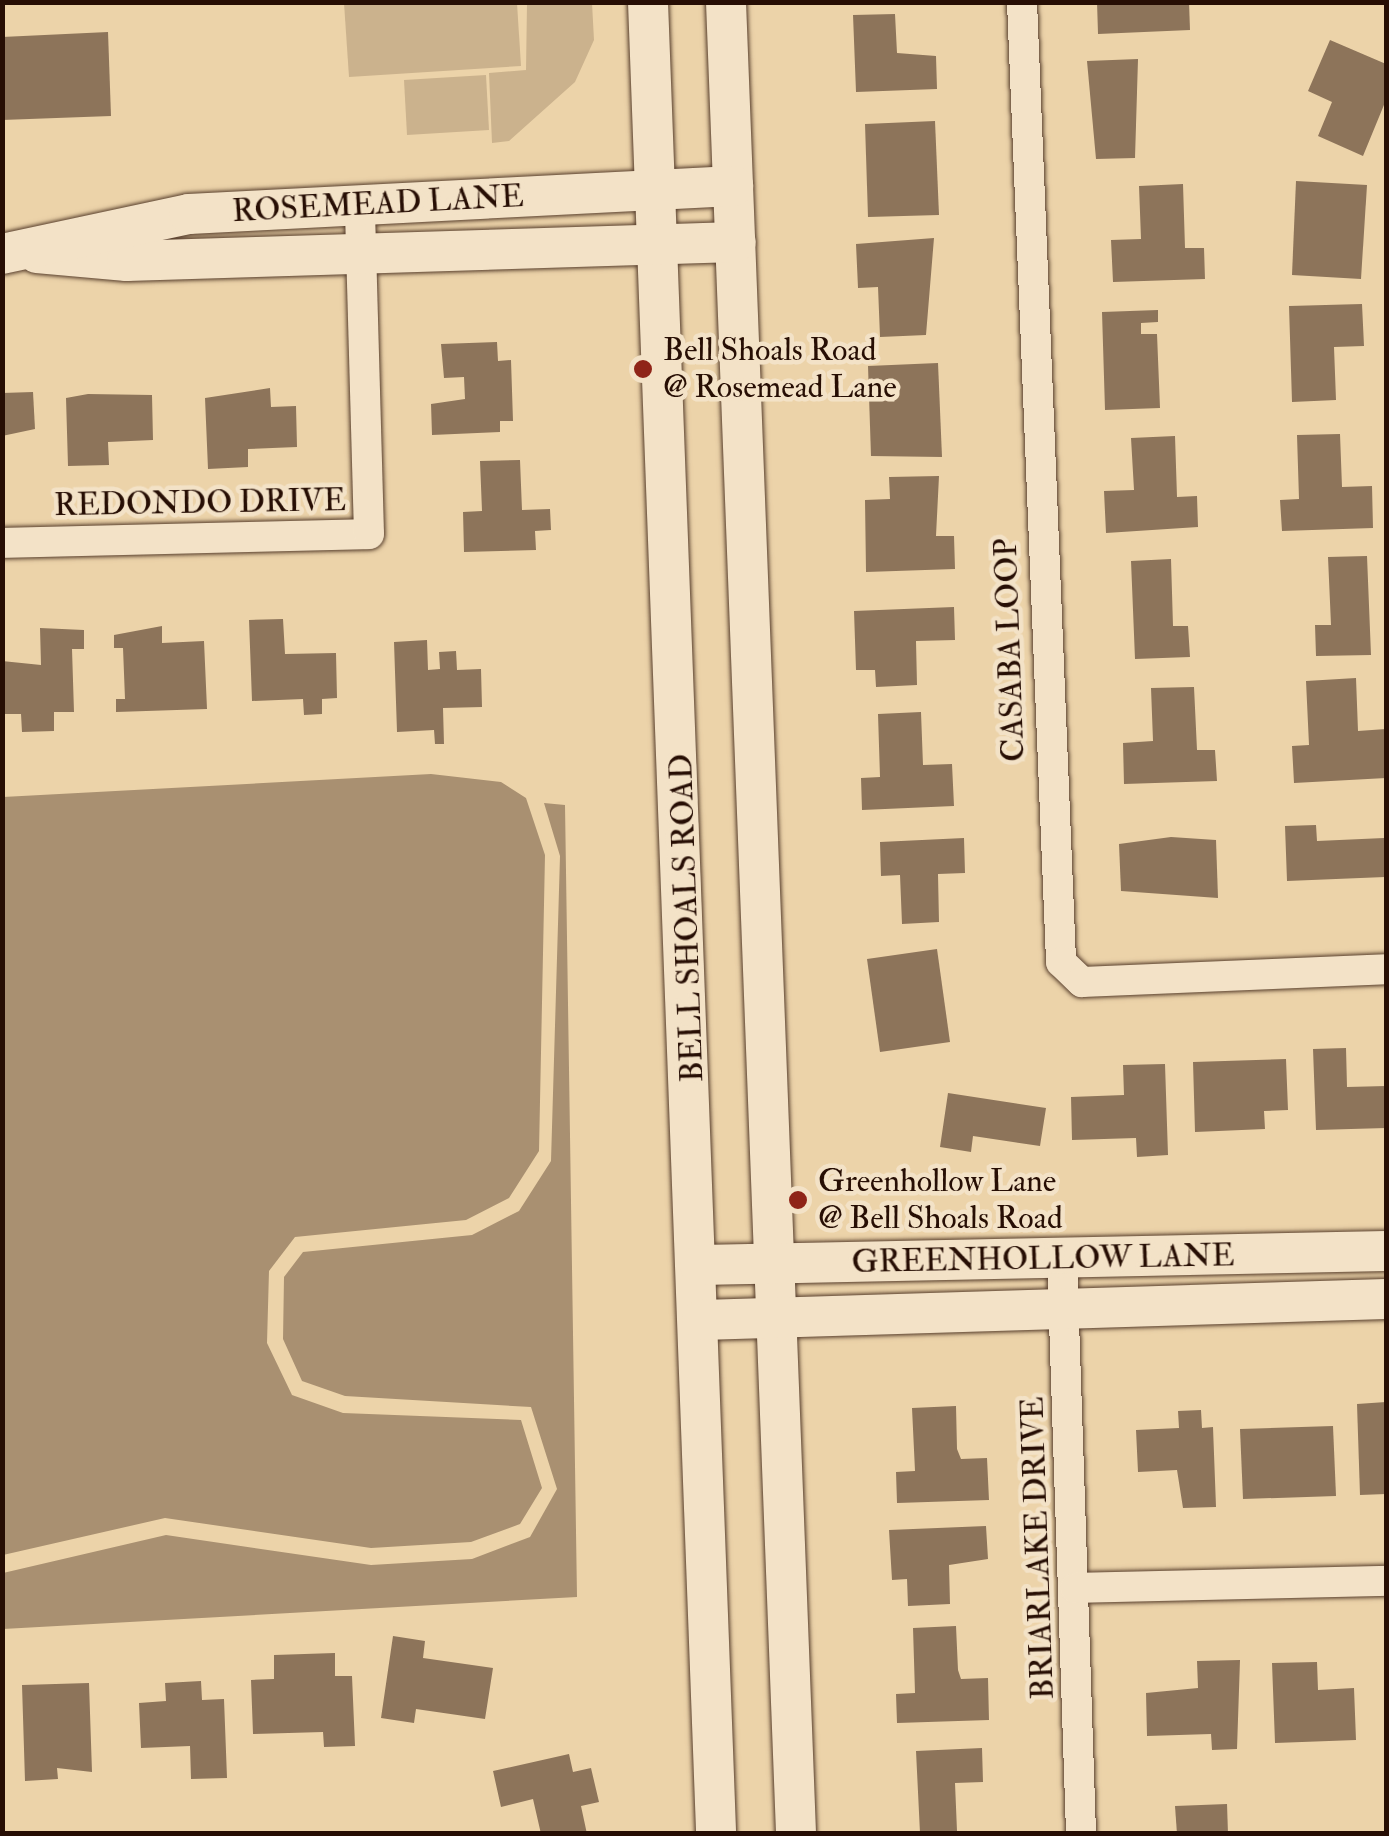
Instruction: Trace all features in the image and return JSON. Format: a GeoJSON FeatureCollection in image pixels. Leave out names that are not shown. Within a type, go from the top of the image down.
{"type":"FeatureCollection","features":[{"type":"Feature","properties":{"kind":"main road","name":"BELL SHOALS ROAD"},"geometry":{"type":"LineString","coordinates":[[648,2],[659,190],[700,1265],[716,1834]]}},
{"type":"Feature","properties":{"kind":"main road"},"geometry":{"type":"LineString","coordinates":[[726,2],[778,1264],[796,1834]]}},
{"type":"Feature","properties":{"kind":"main road","name":"ROSEMEAD LANE"},"geometry":{"type":"LineString","coordinates":[[15,253],[157,217],[360,203],[733,186]]}},
{"type":"Feature","properties":{"kind":"main road","name":"ROSEMEAD LANE"},"geometry":{"type":"LineString","coordinates":[[15,253],[127,261],[736,242]]}},
{"type":"Feature","properties":{"kind":"main road","name":"GREENHOLLOW LANE"},"geometry":{"type":"LineString","coordinates":[[700,1265],[1386,1251]]}},
{"type":"Feature","properties":{"kind":"main road","name":"GREENHOLLOW LANE"},"geometry":{"type":"LineString","coordinates":[[702,1320],[1064,1312],[1386,1299]]}},
{"type":"Feature","properties":{"kind":"street","name":"CASABA LOOP"},"geometry":{"type":"LineString","coordinates":[[1022,2],[1061,962],[1082,982],[1386,969]]}},
{"type":"Feature","properties":{"kind":"street","name":"REDONDO DRIVE"},"geometry":{"type":"LineString","coordinates":[[2,544],[369,534],[360,203]]}},
{"type":"Feature","properties":{"kind":"street","name":"BRIARLAKE DRIVE"},"geometry":{"type":"LineString","coordinates":[[1062,1260],[1076,1588],[1081,1834]]}},
{"type":"Feature","properties":{"kind":"street"},"geometry":{"type":"LineString","coordinates":[[1076,1588],[1386,1581]]}},
{"type":"Feature","properties":{"kind":"shaded area"},"geometry":{"type":"Polygon","coordinates":[[[344,3],[517,3],[521,66],[349,77],[344,3]]]}},
{"type":"Feature","properties":{"kind":"shaded area"},"geometry":{"type":"Polygon","coordinates":[[[527,3],[592,3],[594,40],[575,82],[509,141],[492,143],[489,73],[526,70],[527,3]]]}},
{"type":"Feature","properties":{"kind":"shaded area"},"geometry":{"type":"Polygon","coordinates":[[[486,75],[489,130],[407,135],[404,80],[486,75]]]}},
{"type":"Feature","properties":{"kind":"shaded area"},"geometry":{"type":"Polygon","coordinates":[[[431,774],[501,782],[526,798],[545,855],[539,1151],[509,1198],[466,1220],[295,1237],[269,1271],[267,1343],[292,1395],[343,1413],[521,1420],[542,1488],[520,1524],[471,1542],[371,1548],[165,1518],[3,1555],[3,797],[431,774]]]}},
{"type":"Feature","properties":{"kind":"shaded area"},"geometry":{"type":"Polygon","coordinates":[[[544,803],[565,805],[577,1597],[3,1629],[3,1573],[166,1535],[371,1565],[472,1559],[530,1537],[557,1489],[531,1407],[345,1396],[302,1381],[283,1339],[284,1277],[303,1252],[472,1235],[519,1211],[551,1161],[560,856],[544,803]]]}},
{"type":"Feature","properties":{"kind":"building"},"geometry":{"type":"Polygon","coordinates":[[[1097,2],[1189,2],[1190,30],[1098,34],[1097,2]]]}},
{"type":"Feature","properties":{"kind":"building"},"geometry":{"type":"Polygon","coordinates":[[[895,14],[897,53],[936,56],[937,89],[856,92],[853,15],[895,14]]]}},
{"type":"Feature","properties":{"kind":"building"},"geometry":{"type":"Polygon","coordinates":[[[108,32],[111,116],[2,120],[2,37],[108,32]]]}},
{"type":"Feature","properties":{"kind":"building"},"geometry":{"type":"Polygon","coordinates":[[[1330,40],[1386,64],[1386,100],[1363,156],[1318,136],[1332,102],[1308,91],[1330,40]]]}},
{"type":"Feature","properties":{"kind":"building"},"geometry":{"type":"Polygon","coordinates":[[[1138,59],[1135,158],[1096,159],[1087,61],[1138,59]]]}},
{"type":"Feature","properties":{"kind":"building"},"geometry":{"type":"Polygon","coordinates":[[[935,121],[939,215],[868,217],[865,124],[935,121]]]}},
{"type":"Feature","properties":{"kind":"building"},"geometry":{"type":"Polygon","coordinates":[[[1296,181],[1367,185],[1361,279],[1292,275],[1296,181]]]}},
{"type":"Feature","properties":{"kind":"building"},"geometry":{"type":"Polygon","coordinates":[[[1183,184],[1185,248],[1204,248],[1205,279],[1113,282],[1111,240],[1141,239],[1139,186],[1183,184]]]}},
{"type":"Feature","properties":{"kind":"building"},"geometry":{"type":"Polygon","coordinates":[[[934,238],[926,335],[880,337],[878,287],[858,288],[856,244],[934,238]]]}},
{"type":"Feature","properties":{"kind":"building"},"geometry":{"type":"Polygon","coordinates":[[[1362,304],[1364,346],[1334,347],[1336,400],[1292,402],[1289,306],[1362,304]]]}},
{"type":"Feature","properties":{"kind":"building"},"geometry":{"type":"Polygon","coordinates":[[[1158,310],[1158,322],[1141,323],[1141,334],[1157,334],[1160,408],[1105,410],[1102,312],[1158,310]]]}},
{"type":"Feature","properties":{"kind":"building"},"geometry":{"type":"Polygon","coordinates":[[[497,342],[498,361],[511,360],[513,421],[500,421],[500,432],[432,435],[431,404],[465,399],[464,377],[444,378],[441,344],[497,342]]]}},
{"type":"Feature","properties":{"kind":"building"},"geometry":{"type":"Polygon","coordinates":[[[938,363],[942,457],[871,456],[868,366],[938,363]]]}},
{"type":"Feature","properties":{"kind":"building"},"geometry":{"type":"Polygon","coordinates":[[[270,388],[271,407],[296,406],[297,447],[248,449],[248,467],[208,469],[205,398],[270,388]]]}},
{"type":"Feature","properties":{"kind":"building"},"geometry":{"type":"Polygon","coordinates":[[[33,392],[35,429],[2,436],[2,393],[33,392]]]}},
{"type":"Feature","properties":{"kind":"building"},"geometry":{"type":"Polygon","coordinates":[[[88,394],[152,395],[153,440],[108,442],[109,465],[68,466],[66,398],[88,394]]]}},
{"type":"Feature","properties":{"kind":"building"},"geometry":{"type":"Polygon","coordinates":[[[1340,434],[1342,487],[1372,486],[1373,528],[1282,531],[1280,500],[1299,499],[1297,435],[1340,434]]]}},
{"type":"Feature","properties":{"kind":"building"},"geometry":{"type":"Polygon","coordinates":[[[1175,436],[1177,497],[1197,496],[1198,527],[1106,533],[1104,491],[1134,490],[1131,438],[1175,436]]]}},
{"type":"Feature","properties":{"kind":"building"},"geometry":{"type":"Polygon","coordinates":[[[520,460],[522,510],[550,509],[551,530],[535,531],[536,550],[464,552],[463,512],[482,511],[480,461],[520,460]]]}},
{"type":"Feature","properties":{"kind":"building"},"geometry":{"type":"Polygon","coordinates":[[[939,476],[936,536],[954,536],[955,569],[866,572],[865,500],[890,499],[889,477],[939,476]]]}},
{"type":"Feature","properties":{"kind":"building"},"geometry":{"type":"Polygon","coordinates":[[[1367,556],[1371,655],[1316,656],[1315,625],[1331,625],[1328,557],[1367,556]]]}},
{"type":"Feature","properties":{"kind":"building"},"geometry":{"type":"Polygon","coordinates":[[[1171,559],[1173,626],[1188,626],[1190,657],[1135,659],[1131,561],[1171,559]]]}},
{"type":"Feature","properties":{"kind":"building"},"geometry":{"type":"Polygon","coordinates":[[[954,607],[955,640],[916,641],[917,685],[876,687],[875,670],[856,670],[854,611],[954,607]]]}},
{"type":"Feature","properties":{"kind":"building"},"geometry":{"type":"Polygon","coordinates":[[[283,619],[285,654],[336,653],[337,698],[322,699],[322,714],[304,715],[303,699],[252,701],[249,620],[283,619]]]}},
{"type":"Feature","properties":{"kind":"building"},"geometry":{"type":"Polygon","coordinates":[[[162,626],[162,643],[204,641],[207,709],[116,712],[116,699],[125,699],[123,648],[114,648],[114,635],[162,626]]]}},
{"type":"Feature","properties":{"kind":"building"},"geometry":{"type":"Polygon","coordinates":[[[40,628],[84,630],[84,649],[72,649],[74,712],[54,712],[54,731],[22,732],[21,714],[2,714],[2,661],[41,665],[40,628]]]}},
{"type":"Feature","properties":{"kind":"building"},"geometry":{"type":"Polygon","coordinates":[[[427,640],[428,670],[440,669],[439,652],[456,651],[457,670],[481,669],[482,707],[443,708],[444,744],[435,744],[434,730],[397,732],[394,642],[427,640]]]}},
{"type":"Feature","properties":{"kind":"building"},"geometry":{"type":"Polygon","coordinates":[[[1356,678],[1358,731],[1386,729],[1386,778],[1294,783],[1292,746],[1309,745],[1306,681],[1356,678]]]}},
{"type":"Feature","properties":{"kind":"building"},"geometry":{"type":"Polygon","coordinates":[[[1194,687],[1197,750],[1215,750],[1217,781],[1124,784],[1123,743],[1153,741],[1151,688],[1194,687]]]}},
{"type":"Feature","properties":{"kind":"building"},"geometry":{"type":"Polygon","coordinates":[[[921,712],[923,765],[952,764],[954,806],[862,810],[861,778],[880,777],[878,714],[921,712]]]}},
{"type":"Feature","properties":{"kind":"building"},"geometry":{"type":"Polygon","coordinates":[[[1316,825],[1317,841],[1384,838],[1385,877],[1287,881],[1285,826],[1316,825]]]}},
{"type":"Feature","properties":{"kind":"building"},"geometry":{"type":"Polygon","coordinates":[[[1171,837],[1216,840],[1218,898],[1121,891],[1119,844],[1171,837]]]}},
{"type":"Feature","properties":{"kind":"building"},"geometry":{"type":"Polygon","coordinates":[[[964,838],[965,873],[938,874],[939,922],[902,924],[900,875],[881,876],[880,842],[964,838]]]}},
{"type":"Feature","properties":{"kind":"building"},"geometry":{"type":"Polygon","coordinates":[[[937,949],[950,1042],[880,1052],[867,959],[937,949]]]}},
{"type":"Feature","properties":{"kind":"building"},"geometry":{"type":"Polygon","coordinates":[[[1346,1048],[1347,1087],[1386,1086],[1386,1128],[1316,1130],[1313,1049],[1346,1048]]]}},
{"type":"Feature","properties":{"kind":"building"},"geometry":{"type":"Polygon","coordinates":[[[1286,1059],[1288,1110],[1264,1111],[1265,1129],[1195,1132],[1193,1062],[1286,1059]]]}},
{"type":"Feature","properties":{"kind":"building"},"geometry":{"type":"Polygon","coordinates":[[[1165,1064],[1168,1155],[1137,1157],[1136,1138],[1072,1140],[1071,1097],[1124,1095],[1123,1065],[1165,1064]]]}},
{"type":"Feature","properties":{"kind":"building"},"geometry":{"type":"Polygon","coordinates":[[[948,1093],[1046,1108],[1040,1146],[973,1136],[971,1152],[940,1147],[948,1093]]]}},
{"type":"Feature","properties":{"kind":"building"},"geometry":{"type":"Polygon","coordinates":[[[1386,1402],[1386,1494],[1360,1495],[1357,1404],[1386,1402]]]}},
{"type":"Feature","properties":{"kind":"building"},"geometry":{"type":"Polygon","coordinates":[[[956,1406],[957,1449],[961,1459],[987,1458],[989,1500],[897,1503],[896,1472],[915,1471],[912,1408],[956,1406]]]}},
{"type":"Feature","properties":{"kind":"building"},"geometry":{"type":"Polygon","coordinates":[[[1201,1410],[1202,1428],[1213,1427],[1216,1507],[1183,1508],[1177,1470],[1138,1472],[1136,1430],[1179,1428],[1178,1411],[1201,1410]]]}},
{"type":"Feature","properties":{"kind":"building"},"geometry":{"type":"Polygon","coordinates":[[[1333,1426],[1336,1496],[1243,1499],[1240,1429],[1333,1426]]]}},
{"type":"Feature","properties":{"kind":"building"},"geometry":{"type":"Polygon","coordinates":[[[986,1526],[988,1559],[949,1565],[950,1604],[908,1606],[907,1579],[892,1580],[889,1530],[986,1526]]]}},
{"type":"Feature","properties":{"kind":"building"},"geometry":{"type":"Polygon","coordinates":[[[956,1626],[961,1679],[988,1678],[989,1720],[897,1723],[896,1694],[915,1693],[913,1628],[956,1626]]]}},
{"type":"Feature","properties":{"kind":"building"},"geometry":{"type":"Polygon","coordinates":[[[393,1636],[425,1641],[423,1658],[493,1668],[485,1719],[416,1709],[414,1723],[381,1718],[393,1636]]]}},
{"type":"Feature","properties":{"kind":"building"},"geometry":{"type":"Polygon","coordinates":[[[335,1653],[335,1676],[352,1676],[355,1746],[324,1747],[323,1732],[253,1734],[251,1680],[274,1679],[274,1655],[335,1653]]]}},
{"type":"Feature","properties":{"kind":"building"},"geometry":{"type":"Polygon","coordinates":[[[1240,1660],[1237,1749],[1212,1750],[1211,1734],[1147,1736],[1146,1693],[1198,1688],[1197,1661],[1240,1660]]]}},
{"type":"Feature","properties":{"kind":"building"},"geometry":{"type":"Polygon","coordinates":[[[1317,1662],[1318,1690],[1354,1688],[1356,1740],[1275,1743],[1272,1663],[1317,1662]]]}},
{"type":"Feature","properties":{"kind":"building"},"geometry":{"type":"Polygon","coordinates":[[[201,1681],[202,1700],[224,1699],[227,1778],[191,1779],[190,1746],[141,1748],[139,1703],[166,1701],[165,1683],[201,1681]]]}},
{"type":"Feature","properties":{"kind":"building"},"geometry":{"type":"Polygon","coordinates":[[[89,1683],[92,1772],[57,1768],[58,1779],[25,1781],[22,1685],[89,1683]]]}},
{"type":"Feature","properties":{"kind":"building"},"geometry":{"type":"Polygon","coordinates":[[[982,1748],[983,1782],[955,1783],[957,1831],[920,1833],[916,1751],[982,1748]]]}},
{"type":"Feature","properties":{"kind":"building"},"geometry":{"type":"Polygon","coordinates":[[[569,1754],[573,1772],[591,1768],[599,1802],[581,1806],[587,1834],[541,1834],[533,1799],[501,1807],[493,1771],[569,1754]]]}},
{"type":"Feature","properties":{"kind":"building"},"geometry":{"type":"Polygon","coordinates":[[[1227,1804],[1228,1834],[1177,1834],[1175,1806],[1227,1804]]]}},
{"type":"Feature","properties":{"kind":"place","name":"Bell Shoals Road @ Rosemead Lane"},"geometry":{"type":"Point","coordinates":[643,369]}},
{"type":"Feature","properties":{"kind":"place","name":"Greenhollow Lane @ Bell Shoals Road"},"geometry":{"type":"Point","coordinates":[798,1200]}}]}
